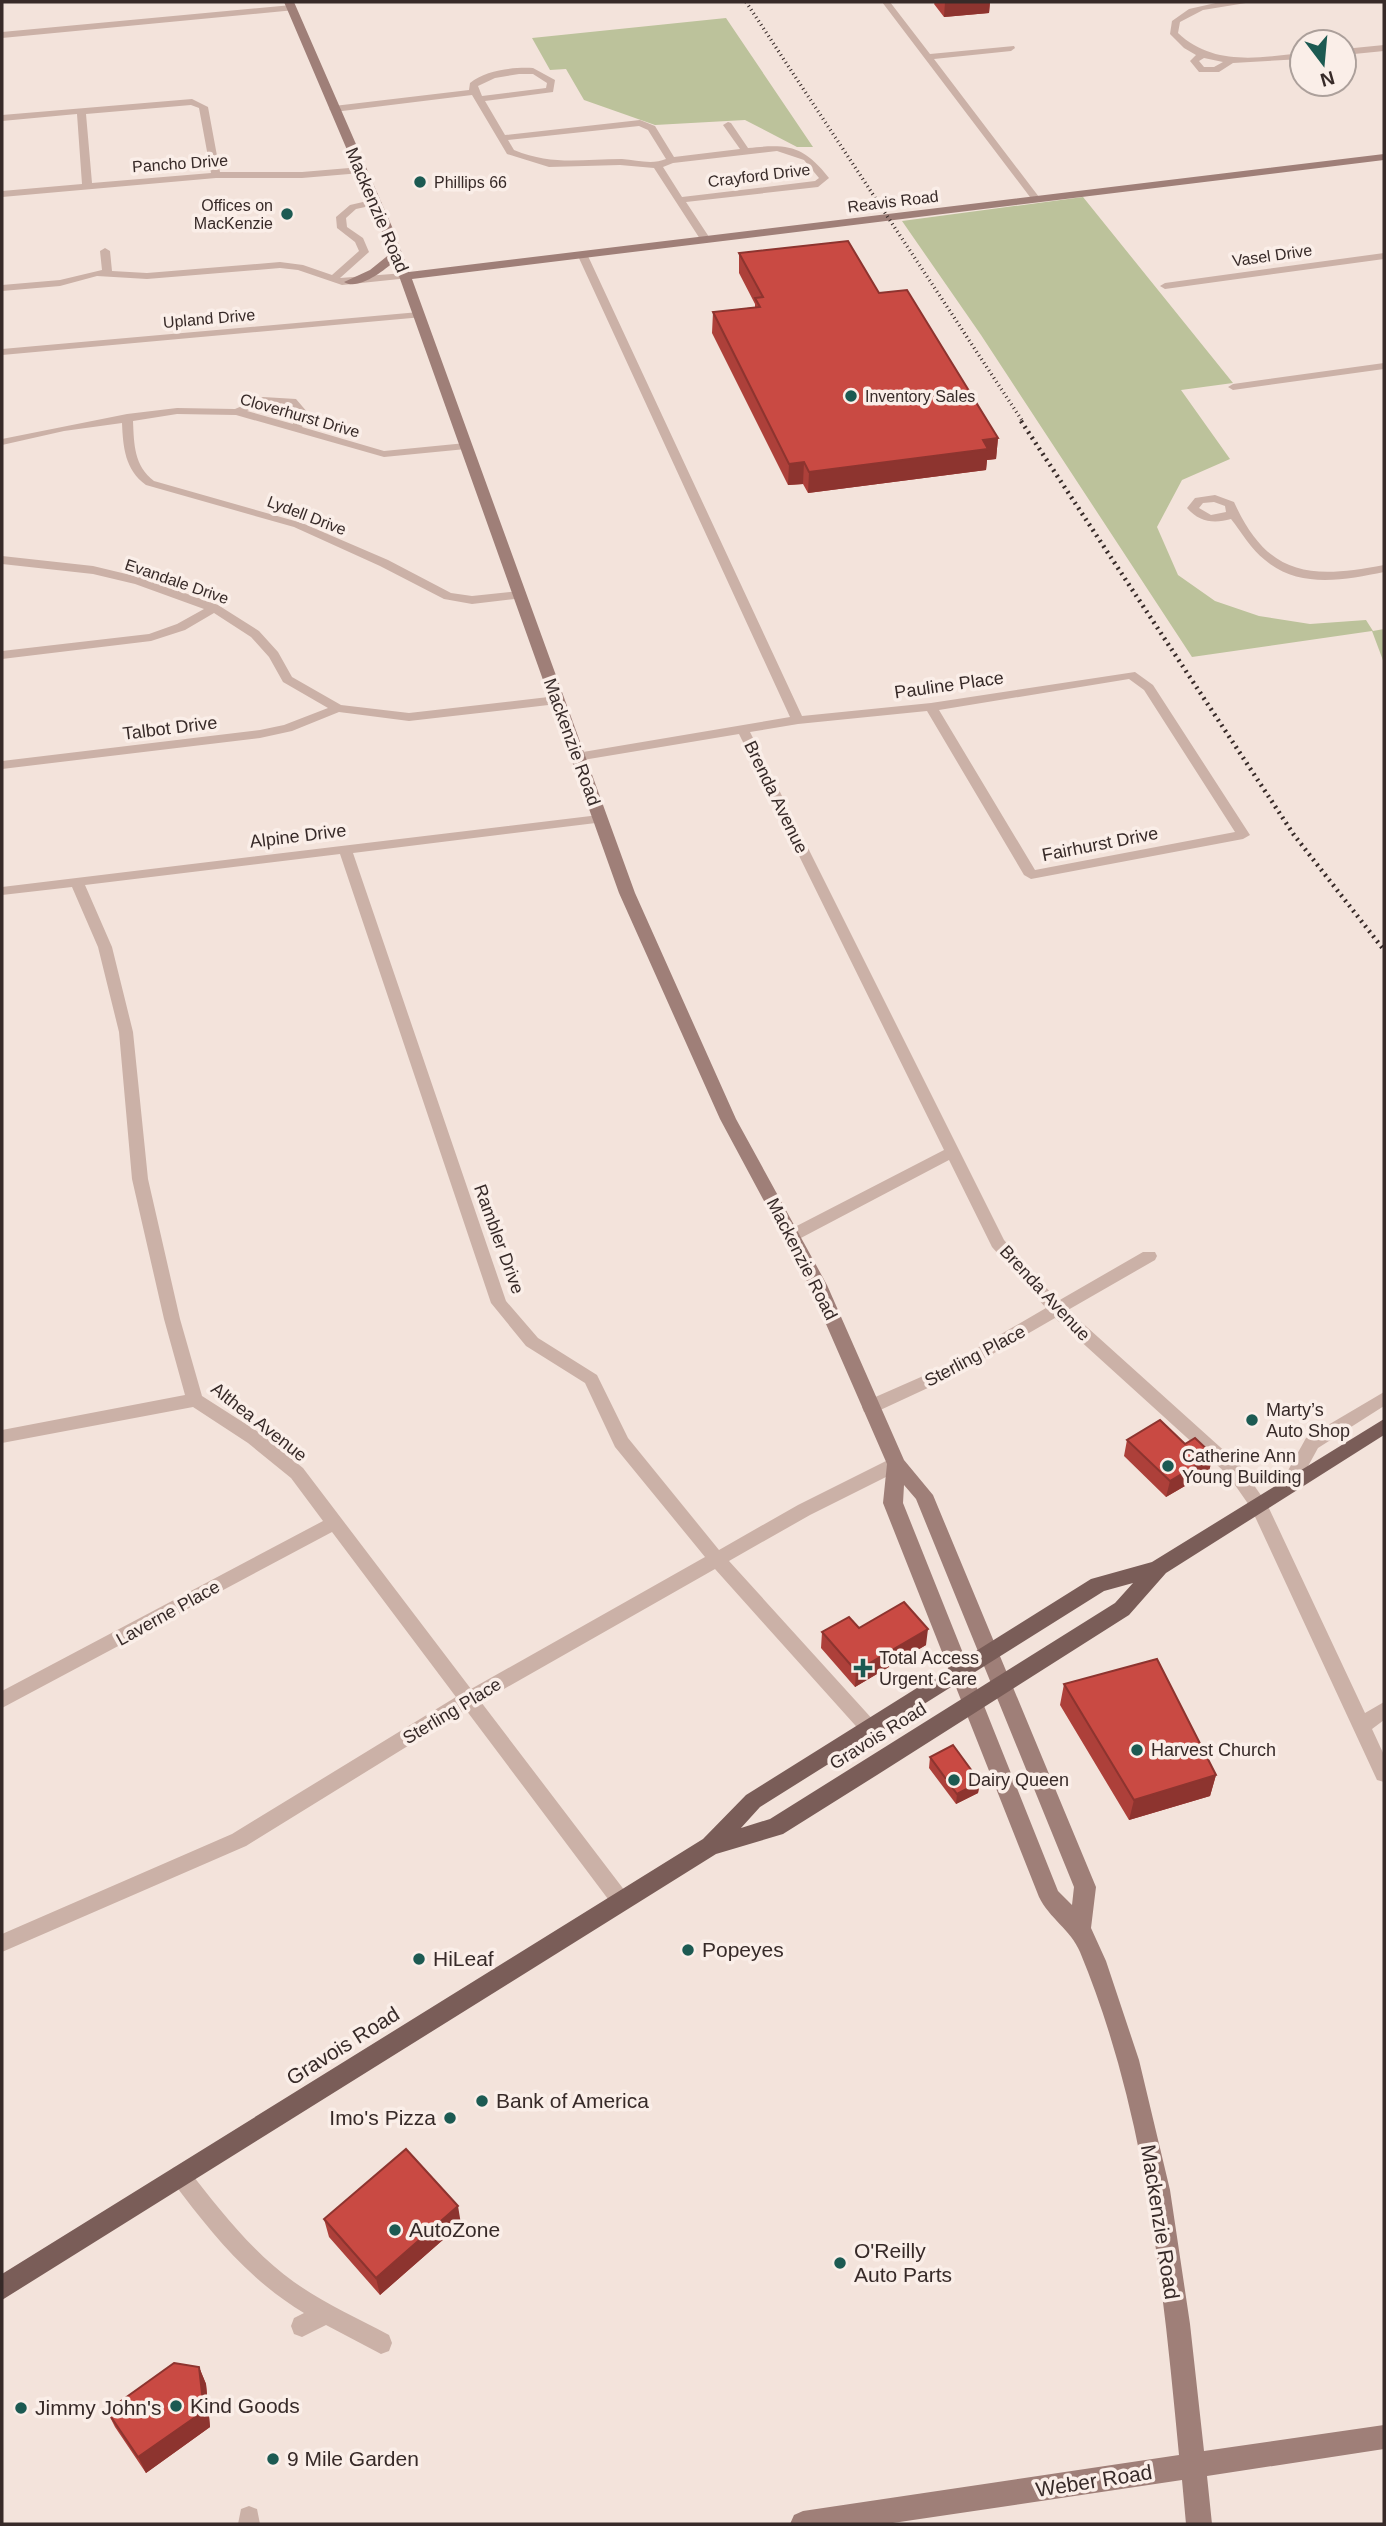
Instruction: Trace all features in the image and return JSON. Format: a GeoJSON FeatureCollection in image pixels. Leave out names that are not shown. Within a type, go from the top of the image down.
{"type":"FeatureCollection","features":[{"type":"Feature","properties":{"kind":"main road","name":"Mackenzie Road"},"geometry":{"type":"LineString","coordinates":[[291,5],[397,254],[631,903],[713,1088],[793,1235],[835,1321],[895,1464],[924,1495],[1085,1887],[1080,1929]]}},
{"type":"Feature","properties":{"kind":"main road","name":"Reavis Road"},"geometry":{"type":"LineString","coordinates":[[405,276],[1384,157]]}},
{"type":"Feature","properties":{"kind":"main road"},"geometry":{"type":"LineString","coordinates":[[349,282],[374,272],[397,254]]}},
{"type":"Feature","properties":{"kind":"main road","name":"Gravois Road"},"geometry":{"type":"LineString","coordinates":[[2,2288],[710,1846],[753,1801],[989,1652],[1098,1585],[1159,1567],[1384,1426]]}},
{"type":"Feature","properties":{"kind":"main road","name":"Mackenzie Road"},"geometry":{"type":"LineString","coordinates":[[895,1464],[893,1503],[972,1703],[1050,1897],[1080,1929],[1116,2021],[1152,2158],[1165,2239],[1199,2524]]}},
{"type":"Feature","properties":{"kind":"main road","name":"Gravois Road"},"geometry":{"type":"LineString","coordinates":[[710,1846],[776,1827],[1122,1609],[1159,1567]]}},
{"type":"Feature","properties":{"kind":"main road","name":"Weber Road"},"geometry":{"type":"LineString","coordinates":[[803,2524],[1384,2437]]}},
{"type":"Feature","properties":{"kind":"street"},"geometry":{"type":"LineString","coordinates":[[886,2],[1037,199]]}},
{"type":"Feature","properties":{"kind":"street"},"geometry":{"type":"LineString","coordinates":[[1231,62],[1182,44],[1174,34],[1176,21],[1184,14],[1213,5],[1248,2]]}},
{"type":"Feature","properties":{"kind":"street"},"geometry":{"type":"LineString","coordinates":[[2,35],[291,5]]}},
{"type":"Feature","properties":{"kind":"street"},"geometry":{"type":"LineString","coordinates":[[927,57],[1011,48]]}},
{"type":"Feature","properties":{"kind":"street"},"geometry":{"type":"LineString","coordinates":[[1358,51],[1384,48]]}},
{"type":"Feature","properties":{"kind":"street"},"geometry":{"type":"LineString","coordinates":[[1204,54],[1194,61],[1202,70],[1216,69],[1231,62],[1288,57]]}},
{"type":"Feature","properties":{"kind":"street"},"geometry":{"type":"LineString","coordinates":[[334,109],[477,95],[550,90],[552,82],[533,71],[487,76],[476,80],[477,95],[510,152],[551,166],[579,167],[637,161],[657,166],[706,240]]}},
{"type":"Feature","properties":{"kind":"street"},"geometry":{"type":"LineString","coordinates":[[2,118],[192,102],[203,107],[216,175]]}},
{"type":"Feature","properties":{"kind":"street"},"geometry":{"type":"LineString","coordinates":[[81,111],[87,186]]}},
{"type":"Feature","properties":{"kind":"street"},"geometry":{"type":"LineString","coordinates":[[501,138],[640,123],[652,128],[671,160]]}},
{"type":"Feature","properties":{"kind":"street"},"geometry":{"type":"LineString","coordinates":[[728,125],[746,152]]}},
{"type":"Feature","properties":{"kind":"street","name":"Crayford Drive"},"geometry":{"type":"LineString","coordinates":[[657,166],[671,160],[788,149],[807,158],[824,178],[818,184],[682,200]]}},
{"type":"Feature","properties":{"kind":"street","name":"Pancho Drive"},"geometry":{"type":"LineString","coordinates":[[2,194],[216,175],[302,175],[361,170]]}},
{"type":"Feature","properties":{"kind":"street"},"geometry":{"type":"LineString","coordinates":[[332,280],[364,252],[362,245],[344,231],[342,219],[378,205]]}},
{"type":"Feature","properties":{"kind":"street"},"geometry":{"type":"LineString","coordinates":[[105,251],[107,272]]}},
{"type":"Feature","properties":{"kind":"street"},"geometry":{"type":"LineString","coordinates":[[583,256],[798,720]]}},
{"type":"Feature","properties":{"kind":"street","name":"Vasel Drive"},"geometry":{"type":"LineString","coordinates":[[1165,285],[1384,256]]}},
{"type":"Feature","properties":{"kind":"street"},"geometry":{"type":"LineString","coordinates":[[2,288],[60,283],[107,272],[147,276],[280,265],[299,267],[332,280],[349,282],[405,276]]}},
{"type":"Feature","properties":{"kind":"street","name":"Upland Drive"},"geometry":{"type":"LineString","coordinates":[[2,352],[419,315]]}},
{"type":"Feature","properties":{"kind":"street"},"geometry":{"type":"LineString","coordinates":[[1233,387],[1384,366]]}},
{"type":"Feature","properties":{"kind":"street"},"geometry":{"type":"LineString","coordinates":[[237,412],[263,400],[292,401],[303,413],[296,429]]}},
{"type":"Feature","properties":{"kind":"street","name":"Cloverhurst Drive"},"geometry":{"type":"LineString","coordinates":[[2,442],[127,417],[177,411],[237,412],[384,454],[466,446]]}},
{"type":"Feature","properties":{"kind":"street","name":"Lydell Drive"},"geometry":{"type":"LineString","coordinates":[[127,417],[131,457],[137,473],[150,483],[299,525],[384,563],[448,596],[472,600],[519,595]]}},
{"type":"Feature","properties":{"kind":"street"},"geometry":{"type":"LineString","coordinates":[[1232,513],[1273,562],[1293,571],[1328,578],[1384,569]]}},
{"type":"Feature","properties":{"kind":"street","name":"Evandale Drive"},"geometry":{"type":"LineString","coordinates":[[2,560],[93,570],[139,581],[215,608],[256,634],[274,655],[287,678],[338,708],[390,717],[429,717],[557,700]]}},
{"type":"Feature","properties":{"kind":"street"},"geometry":{"type":"LineString","coordinates":[[2,655],[151,637],[181,627],[215,608]]}},
{"type":"Feature","properties":{"kind":"street","name":"Pauline Place"},"geometry":{"type":"LineString","coordinates":[[577,757],[798,720],[931,707],[1131,675],[1149,688],[1243,835]]}},
{"type":"Feature","properties":{"kind":"street","name":"Fairhurst Drive"},"geometry":{"type":"LineString","coordinates":[[931,707],[1031,875],[1243,835]]}},
{"type":"Feature","properties":{"kind":"street","name":"Talbot Drive"},"geometry":{"type":"LineString","coordinates":[[2,765],[260,734],[288,728],[338,708]]}},
{"type":"Feature","properties":{"kind":"street","name":"Brenda Avenue"},"geometry":{"type":"LineString","coordinates":[[743,730],[998,1243],[1058,1311],[1234,1469],[1258,1504],[1384,1774]]}},
{"type":"Feature","properties":{"kind":"street","name":"Alpine Drive"},"geometry":{"type":"LineString","coordinates":[[2,891],[599,819]]}},
{"type":"Feature","properties":{"kind":"street","name":"Rambler Drive"},"geometry":{"type":"LineString","coordinates":[[345,850],[499,1303],[532,1342],[591,1379],[621,1442],[718,1561],[869,1728]]}},
{"type":"Feature","properties":{"kind":"street","name":"Althea Avenue"},"geometry":{"type":"LineString","coordinates":[[76,882],[105,947],[123,1020],[140,1179],[172,1319],[195,1399],[254,1438],[297,1474],[332,1524],[469,1699],[621,1901]]}},
{"type":"Feature","properties":{"kind":"street"},"geometry":{"type":"LineString","coordinates":[[793,1235],[953,1152]]}},
{"type":"Feature","properties":{"kind":"street","name":"Sterling Place"},"geometry":{"type":"LineString","coordinates":[[870,1407],[951,1370],[1058,1311],[1149,1256]]}},
{"type":"Feature","properties":{"kind":"street","name":"Gravois Road"},"geometry":{"type":"LineString","coordinates":[[1289,1485],[1312,1443],[1384,1398]]}},
{"type":"Feature","properties":{"kind":"street"},"geometry":{"type":"LineString","coordinates":[[2,1437],[195,1399]]}},
{"type":"Feature","properties":{"kind":"street","name":"Sterling Place"},"geometry":{"type":"LineString","coordinates":[[2,1943],[239,1840],[469,1699],[718,1561],[804,1510],[895,1464]]}},
{"type":"Feature","properties":{"kind":"street","name":"Laverne Place"},"geometry":{"type":"LineString","coordinates":[[2,1700],[332,1524]]}},
{"type":"Feature","properties":{"kind":"street"},"geometry":{"type":"LineString","coordinates":[[1360,1727],[1384,1710]]}},
{"type":"Feature","properties":{"kind":"street"},"geometry":{"type":"LineString","coordinates":[[180,2175],[235,2242],[273,2280],[326,2314],[381,2343]]}},
{"type":"Feature","properties":{"kind":"street"},"geometry":{"type":"LineString","coordinates":[[302,2326],[326,2314]]}},
{"type":"Feature","properties":{"kind":"green space"},"geometry":{"type":"Polygon","coordinates":[[[726,18],[813,147],[797,147],[745,120],[655,125],[584,100],[566,69],[550,70],[532,38],[726,18]]]}},
{"type":"Feature","properties":{"kind":"green space"},"geometry":{"type":"Polygon","coordinates":[[[1083,197],[1233,383],[1181,390],[1230,459],[1182,480],[1157,527],[1178,575],[1215,601],[1259,616],[1310,624],[1366,620],[1373,631],[1384,629],[1384,663],[1372,631],[1192,657],[981,335],[902,221],[1083,197]]]}},
{"type":"Feature","properties":{"kind":"building","name":"Inventory Sales"},"geometry":{"type":"Polygon","coordinates":[[[848,241],[879,293],[907,290],[998,438],[983,440],[988,449],[809,472],[804,462],[789,464],[713,312],[760,307],[755,298],[763,297],[739,253],[848,241]]]}},
{"type":"Feature","properties":{"kind":"building"},"geometry":{"type":"Polygon","coordinates":[[[1160,1420],[1185,1444],[1195,1438],[1213,1455],[1170,1481],[1127,1440],[1160,1420]]]}},
{"type":"Feature","properties":{"kind":"building"},"geometry":{"type":"Polygon","coordinates":[[[904,1602],[928,1629],[856,1671],[822,1632],[849,1617],[859,1628],[904,1602]]]}},
{"type":"Feature","properties":{"kind":"building","name":"Harvest Church"},"geometry":{"type":"Polygon","coordinates":[[[1157,1659],[1216,1775],[1134,1800],[1064,1684],[1157,1659]]]}},
{"type":"Feature","properties":{"kind":"building"},"geometry":{"type":"Polygon","coordinates":[[[953,1745],[980,1782],[957,1794],[930,1757],[953,1745]]]}},
{"type":"Feature","properties":{"kind":"building","name":"AutoZone"},"geometry":{"type":"Polygon","coordinates":[[[406,2149],[458,2206],[376,2278],[324,2219],[406,2149]]]}},
{"type":"Feature","properties":{"kind":"building","name":"Kind Goods"},"geometry":{"type":"Polygon","coordinates":[[[174,2363],[199,2367],[204,2411],[138,2457],[107,2411],[174,2363]]]}},
{"type":"Feature","properties":{"kind":"railway"},"geometry":{"type":"LineString","coordinates":[[746,2],[1023,422]]}},
{"type":"Feature","properties":{"kind":"railway"},"geometry":{"type":"LineString","coordinates":[[1021,421],[1294,835],[1384,950]]}},
{"type":"Feature","properties":{"kind":"place","name":"Phillips 66"},"geometry":{"type":"Point","coordinates":[420,182]}},
{"type":"Feature","properties":{"kind":"place","name":"Offices on MacKenzie"},"geometry":{"type":"Point","coordinates":[287,214]}},
{"type":"Feature","properties":{"kind":"place","name":"Inventory Sales"},"geometry":{"type":"Point","coordinates":[851,396]}},
{"type":"Feature","properties":{"kind":"place","name":"Marty’s Auto Shop"},"geometry":{"type":"Point","coordinates":[1252,1420]}},
{"type":"Feature","properties":{"kind":"place","name":"Catherine Ann Young Building"},"geometry":{"type":"Point","coordinates":[1168,1466]}},
{"type":"Feature","properties":{"kind":"place","name":"Total Access Urgent Care"},"geometry":{"type":"Point","coordinates":[863,1668]}},
{"type":"Feature","properties":{"kind":"place","name":"Harvest Church"},"geometry":{"type":"Point","coordinates":[1137,1750]}},
{"type":"Feature","properties":{"kind":"place","name":"Dairy Queen"},"geometry":{"type":"Point","coordinates":[954,1780]}},
{"type":"Feature","properties":{"kind":"place","name":"Popeyes"},"geometry":{"type":"Point","coordinates":[688,1950]}},
{"type":"Feature","properties":{"kind":"place","name":"HiLeaf"},"geometry":{"type":"Point","coordinates":[419,1959]}},
{"type":"Feature","properties":{"kind":"place","name":"Bank of America"},"geometry":{"type":"Point","coordinates":[482,2101]}},
{"type":"Feature","properties":{"kind":"place","name":"Imo's Pizza"},"geometry":{"type":"Point","coordinates":[450,2118]}},
{"type":"Feature","properties":{"kind":"place","name":"AutoZone"},"geometry":{"type":"Point","coordinates":[395,2230]}},
{"type":"Feature","properties":{"kind":"place","name":"O'Reilly Auto Parts"},"geometry":{"type":"Point","coordinates":[840,2263]}},
{"type":"Feature","properties":{"kind":"place","name":"Kind Goods"},"geometry":{"type":"Point","coordinates":[176,2406]}},
{"type":"Feature","properties":{"kind":"place","name":"Jimmy John's"},"geometry":{"type":"Point","coordinates":[21,2408]}},
{"type":"Feature","properties":{"kind":"place","name":"9 Mile Garden"},"geometry":{"type":"Point","coordinates":[273,2459]}}]}
